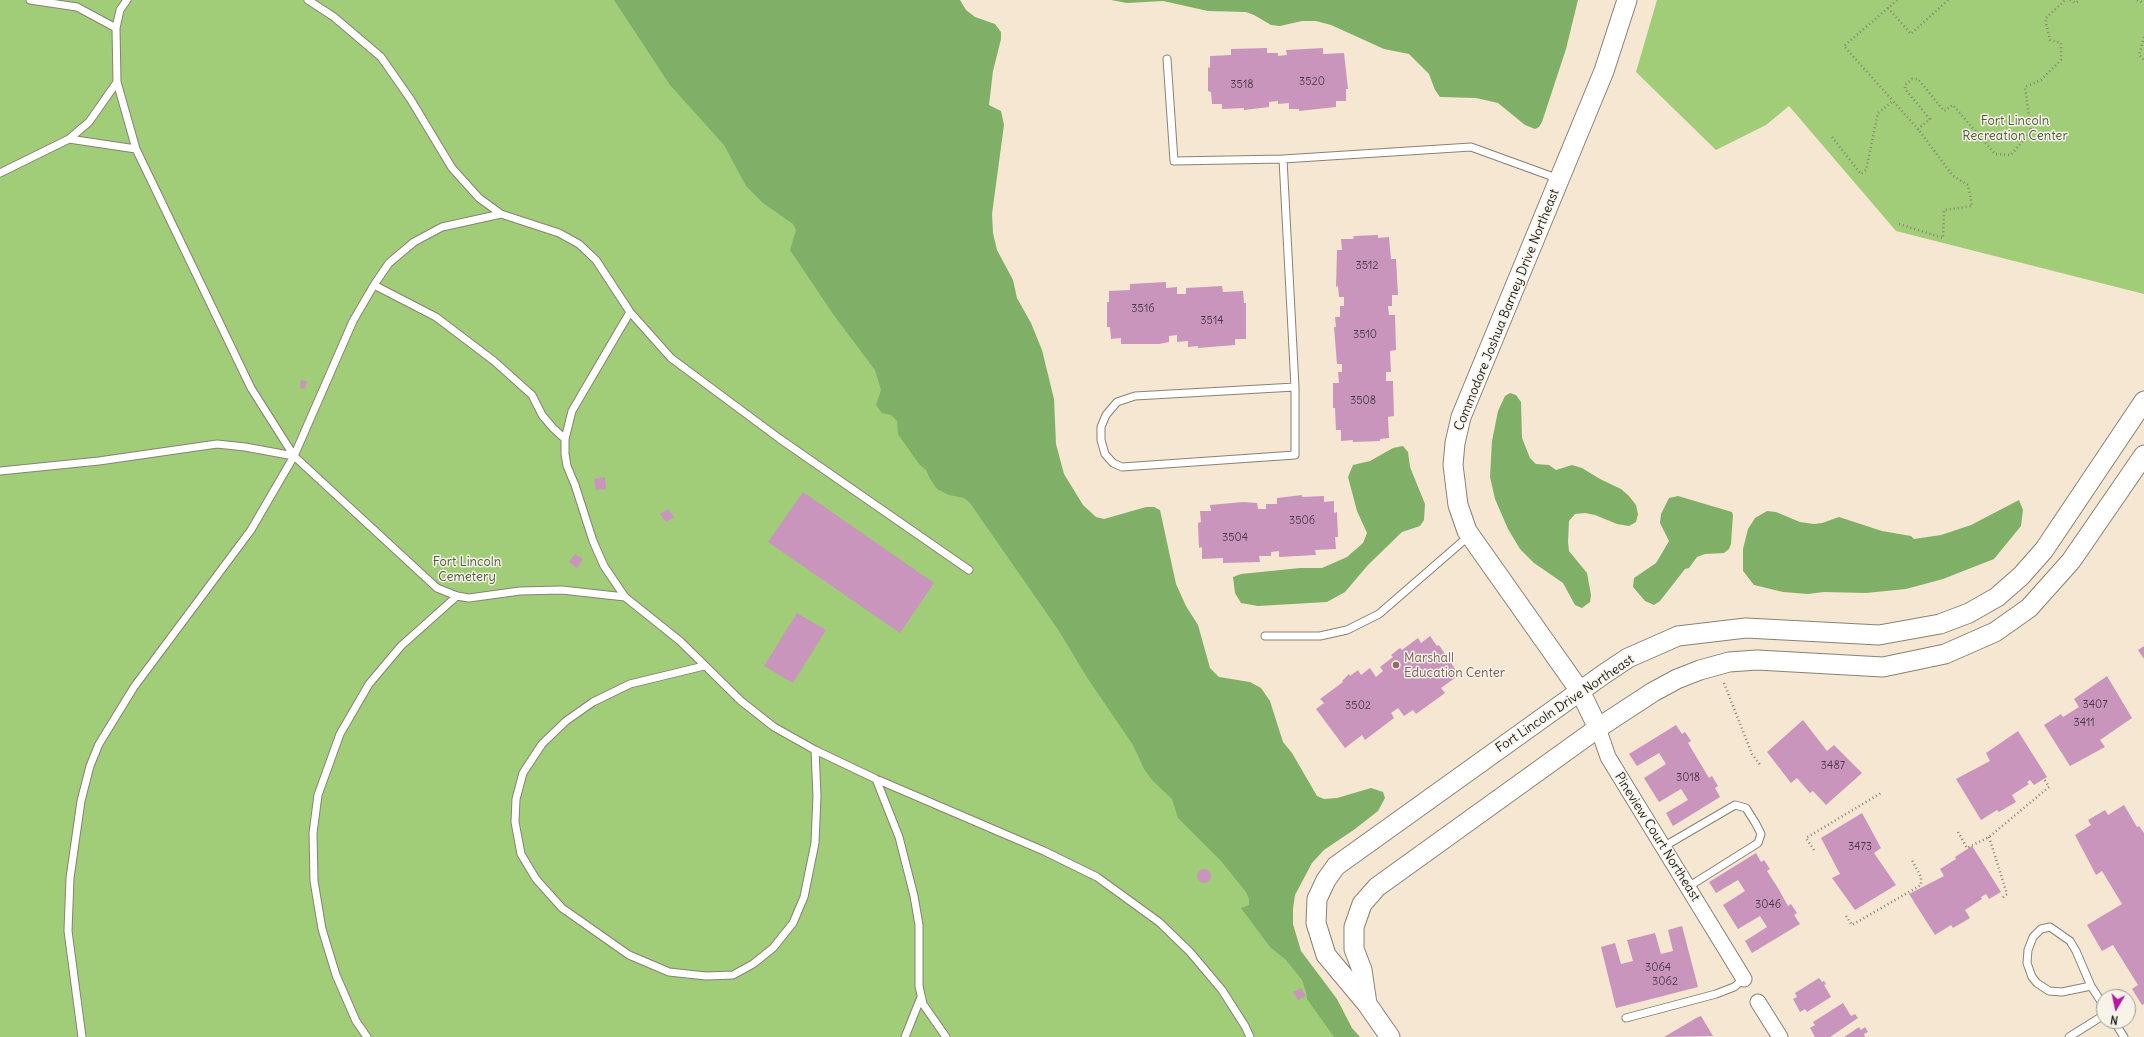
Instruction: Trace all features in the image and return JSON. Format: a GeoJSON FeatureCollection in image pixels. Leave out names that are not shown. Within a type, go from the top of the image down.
{"type":"FeatureCollection","features":[{"type":"Feature","properties":{"kind":"street","name":"Commodore Joshua Barney Drive Northeast"},"geometry":{"type":"LineString","coordinates":[[1580,691],[1470,535],[1458,505],[1454,480],[1455,443],[1458,427],[1604,71],[1627,0]]}},
{"type":"Feature","properties":{"kind":"street","name":"Fort Lincoln Drive Northeast"},"geometry":{"type":"LineString","coordinates":[[1390,1037],[1367,1004],[1326,955],[1316,923],[1317,899],[1326,880],[1336,866],[1628,658],[1678,636],[1746,628],[1879,634],[1940,624],[1969,614],[1997,597],[2021,576],[2044,550],[2144,401]]}},
{"type":"Feature","properties":{"kind":"street","name":"Fort Lincoln Drive Northeast"},"geometry":{"type":"LineString","coordinates":[[1367,1004],[1362,970],[1354,949],[1354,928],[1362,904],[1378,887],[1598,728],[1653,692],[1677,679],[1700,670],[1729,662],[1757,660],[1883,667],[1945,654],[1995,632],[2029,608],[2071,561],[2144,455]]}},
{"type":"Feature","properties":{"kind":"street","name":"Pineview Court Northeast"},"geometry":{"type":"LineString","coordinates":[[1580,691],[1598,728],[1608,757],[1744,979]]}},
{"type":"Feature","properties":{"kind":"street"},"geometry":{"type":"LineString","coordinates":[[1758,1002],[1780,1037]]}},
{"type":"Feature","properties":{"kind":"lane"},"geometry":{"type":"LineString","coordinates":[[30,0],[76,7],[116,28]]}},
{"type":"Feature","properties":{"kind":"lane"},"geometry":{"type":"LineString","coordinates":[[127,0],[120,10],[116,28],[117,82],[136,149],[251,388],[294,456],[437,588],[457,596],[469,598],[520,591],[562,590],[625,597]]}},
{"type":"Feature","properties":{"kind":"lane"},"geometry":{"type":"LineString","coordinates":[[308,0],[334,17],[381,57],[411,100],[434,141],[452,168],[479,198],[501,214],[559,233],[579,244],[596,260],[630,312],[671,358],[786,443],[969,570]]}},
{"type":"Feature","properties":{"kind":"lane"},"geometry":{"type":"LineString","coordinates":[[1167,60],[1174,160],[1283,159],[1471,147],[1559,179]]}},
{"type":"Feature","properties":{"kind":"lane"},"geometry":{"type":"LineString","coordinates":[[0,173],[69,139],[89,122],[117,82]]}},
{"type":"Feature","properties":{"kind":"lane"},"geometry":{"type":"LineString","coordinates":[[69,139],[136,149]]}},
{"type":"Feature","properties":{"kind":"lane"},"geometry":{"type":"LineString","coordinates":[[1283,159],[1295,386],[1295,455],[1122,467],[1113,463],[1105,454],[1101,440],[1101,427],[1106,415],[1117,402],[1135,396],[1295,386]]}},
{"type":"Feature","properties":{"kind":"lane"},"geometry":{"type":"LineString","coordinates":[[82,1037],[69,923],[70,878],[81,801],[90,766],[99,744],[134,687],[251,530],[294,456],[353,321],[389,263],[414,242],[442,227],[501,214]]}},
{"type":"Feature","properties":{"kind":"lane"},"geometry":{"type":"LineString","coordinates":[[374,285],[436,317],[494,361],[532,395],[542,415],[553,428],[566,439]]}},
{"type":"Feature","properties":{"kind":"lane"},"geometry":{"type":"LineString","coordinates":[[630,312],[572,411],[566,439],[567,466],[594,541],[604,566],[625,597],[680,641],[741,702],[768,723],[815,750],[876,779],[1044,851],[1097,877],[1159,922],[1190,952],[1222,990],[1245,1026],[1250,1037]]}},
{"type":"Feature","properties":{"kind":"lane"},"geometry":{"type":"LineString","coordinates":[[0,471],[99,461],[217,444],[245,447],[294,456]]}},
{"type":"Feature","properties":{"kind":"lane"},"geometry":{"type":"LineString","coordinates":[[1265,636],[1320,636],[1347,630],[1379,614],[1470,535]]}},
{"type":"Feature","properties":{"kind":"lane"},"geometry":{"type":"LineString","coordinates":[[367,1037],[356,1021],[336,975],[322,929],[314,881],[313,833],[318,795],[340,734],[369,684],[401,646],[457,596]]}},
{"type":"Feature","properties":{"kind":"lane"},"geometry":{"type":"LineString","coordinates":[[704,666],[630,684],[593,702],[566,721],[542,744],[523,773],[516,799],[515,822],[521,854],[536,879],[562,908],[629,955],[670,972],[706,976],[733,975],[753,964],[773,948],[793,924],[804,898],[815,843],[817,796],[815,750]]}},
{"type":"Feature","properties":{"kind":"lane"},"geometry":{"type":"LineString","coordinates":[[876,779],[899,837],[914,896],[919,925],[919,986],[923,1004],[933,1021],[946,1037]]}},
{"type":"Feature","properties":{"kind":"lane"},"geometry":{"type":"LineString","coordinates":[[1662,846],[1730,806],[1735,805],[1746,808],[1756,824],[1760,834],[1758,843],[1688,887]]}},
{"type":"Feature","properties":{"kind":"lane"},"geometry":{"type":"LineString","coordinates":[[2091,986],[2062,992],[2049,991],[2037,983],[2032,977],[2027,964],[2030,944],[2033,937],[2041,929],[2050,928],[2070,941],[2096,994]]}},
{"type":"Feature","properties":{"kind":"lane"},"geometry":{"type":"LineString","coordinates":[[1626,1018],[1716,994],[1734,987],[1744,979]]}},
{"type":"Feature","properties":{"kind":"lane"},"geometry":{"type":"LineString","coordinates":[[905,1037],[921,996]]}},
{"type":"Feature","properties":{"kind":"lane"},"geometry":{"type":"LineString","coordinates":[[2069,1037],[2096,1019]]}},
{"type":"Feature","properties":{"kind":"path"},"geometry":{"type":"LineString","coordinates":[[1897,0],[1844,46],[1918,129],[1953,176],[1968,185],[1972,206],[1944,210],[1943,238],[1899,224]]}},
{"type":"Feature","properties":{"kind":"path"},"geometry":{"type":"LineString","coordinates":[[1888,8],[1911,34],[1948,0]]}},
{"type":"Feature","properties":{"kind":"path"},"geometry":{"type":"LineString","coordinates":[[1918,129],[1930,119],[1905,89],[1905,85],[1912,79],[1918,79],[1944,111],[1953,105],[1995,154],[2010,155],[2031,131],[2026,87],[2041,80],[2061,60],[2061,43],[2050,40],[2046,20],[2065,0]]}},
{"type":"Feature","properties":{"kind":"path"},"geometry":{"type":"LineString","coordinates":[[2070,0],[2076,3],[2079,0]]}},
{"type":"Feature","properties":{"kind":"path"},"geometry":{"type":"LineString","coordinates":[[2137,0],[2144,3]]}},
{"type":"Feature","properties":{"kind":"path"},"geometry":{"type":"LineString","coordinates":[[2144,37],[2139,55],[2144,60]]}},
{"type":"Feature","properties":{"kind":"path"},"geometry":{"type":"LineString","coordinates":[[1832,137],[1861,174],[1866,170],[1878,113],[1893,101]]}},
{"type":"Feature","properties":{"kind":"path"},"geometry":{"type":"LineString","coordinates":[[1724,681],[1752,754],[1761,766]]}},
{"type":"Feature","properties":{"kind":"path"},"geometry":{"type":"LineString","coordinates":[[1958,832],[1967,848],[1989,837],[2049,787],[2044,778]]}},
{"type":"Feature","properties":{"kind":"path"},"geometry":{"type":"LineString","coordinates":[[1814,850],[1806,838],[1881,793]]}},
{"type":"Feature","properties":{"kind":"path"},"geometry":{"type":"LineString","coordinates":[[1989,837],[2007,894],[2000,899]]}},
{"type":"Feature","properties":{"kind":"path"},"geometry":{"type":"LineString","coordinates":[[1846,916],[1852,925],[1920,884],[1922,877],[1912,860]]}},
{"type":"Feature","properties":{"kind":"green space","name":"Fort Lincoln Cemetery"},"geometry":{"type":"Polygon","coordinates":[[[0,0],[629,0],[1287,895],[1284,938],[1348,1037],[0,1037],[0,0]]]}},
{"type":"Feature","properties":{"kind":"green space"},"geometry":{"type":"Polygon","coordinates":[[[614,0],[960,0],[966,10],[975,17],[995,24],[1001,32],[1001,39],[993,71],[989,105],[1001,111],[1004,125],[992,214],[993,233],[997,250],[1013,280],[1017,298],[1031,323],[1042,350],[1054,399],[1056,444],[1064,474],[1083,505],[1096,517],[1104,519],[1146,507],[1154,507],[1160,510],[1176,584],[1186,606],[1198,625],[1210,668],[1219,677],[1250,682],[1261,688],[1270,701],[1283,742],[1292,753],[1317,796],[1324,799],[1337,798],[1371,788],[1383,792],[1385,798],[1378,811],[1324,850],[1312,863],[1295,895],[1293,909],[1293,924],[1301,951],[1337,999],[1352,1028],[1360,1037],[1334,1037],[1307,999],[1302,980],[1286,960],[1270,947],[1241,908],[1249,905],[1249,899],[1246,892],[1221,861],[1178,818],[1172,799],[1152,780],[1144,769],[1133,745],[1088,679],[1059,631],[970,503],[964,498],[949,495],[937,489],[926,470],[919,464],[898,434],[897,421],[891,415],[882,413],[876,405],[881,390],[875,370],[833,314],[790,250],[796,230],[793,224],[763,203],[746,186],[724,145],[670,85],[614,0]]]}},
{"type":"Feature","properties":{"kind":"green space"},"geometry":{"type":"Polygon","coordinates":[[[1111,0],[1578,0],[1566,49],[1542,122],[1539,127],[1535,129],[1525,125],[1498,103],[1476,98],[1440,97],[1435,90],[1429,74],[1409,54],[1384,49],[1331,25],[1316,21],[1302,21],[1280,26],[1271,25],[1246,12],[1208,11],[1163,1],[1127,3],[1111,0]]]}},
{"type":"Feature","properties":{"kind":"green space","name":"Fort Lincoln Recreation Center"},"geometry":{"type":"Polygon","coordinates":[[[1657,0],[2144,0],[2144,294],[1896,231],[1789,106],[1766,125],[1716,150],[1636,72],[1657,0]]]}},
{"type":"Feature","properties":{"kind":"green space"},"geometry":{"type":"Polygon","coordinates":[[[1510,393],[1516,395],[1521,402],[1522,438],[1530,458],[1536,464],[1549,465],[1556,470],[1572,465],[1582,468],[1621,489],[1636,505],[1638,514],[1636,522],[1629,526],[1617,524],[1595,515],[1585,513],[1575,514],[1569,521],[1569,551],[1587,573],[1591,595],[1590,602],[1582,608],[1575,605],[1563,583],[1534,563],[1520,549],[1508,529],[1495,499],[1490,477],[1492,441],[1498,411],[1505,396],[1510,393]]]}},
{"type":"Feature","properties":{"kind":"green space"},"geometry":{"type":"Polygon","coordinates":[[[1403,446],[1408,452],[1410,467],[1425,504],[1424,520],[1420,526],[1402,532],[1368,565],[1345,592],[1327,602],[1258,606],[1241,603],[1235,593],[1233,577],[1241,574],[1300,568],[1322,568],[1347,557],[1363,543],[1367,533],[1357,511],[1348,477],[1353,465],[1370,461],[1393,448],[1403,446]]]}},
{"type":"Feature","properties":{"kind":"green space"},"geometry":{"type":"Polygon","coordinates":[[[1678,496],[1732,512],[1731,544],[1729,549],[1724,553],[1705,554],[1697,557],[1689,568],[1685,569],[1660,601],[1654,605],[1645,601],[1633,587],[1634,578],[1656,563],[1669,541],[1660,523],[1661,514],[1669,498],[1678,496]]]}},
{"type":"Feature","properties":{"kind":"green space"},"geometry":{"type":"Polygon","coordinates":[[[2019,500],[2023,510],[2021,526],[1994,559],[1943,579],[1906,589],[1866,593],[1824,592],[1808,594],[1783,592],[1754,585],[1743,571],[1743,549],[1748,529],[1755,518],[1767,511],[1776,512],[1800,522],[1814,524],[1839,517],[1882,531],[1911,536],[1914,539],[1941,535],[1971,525],[2019,500]]]}},
{"type":"Feature","properties":{"kind":"building"},"geometry":{"type":"Polygon","coordinates":[[[1267,48],[1267,53],[1278,53],[1278,56],[1287,55],[1286,50],[1323,48],[1323,54],[1344,53],[1348,89],[1346,89],[1346,101],[1336,101],[1336,107],[1299,111],[1299,109],[1289,109],[1289,103],[1278,104],[1278,101],[1269,102],[1269,107],[1244,110],[1244,108],[1222,109],[1222,104],[1212,104],[1211,92],[1208,91],[1208,67],[1210,68],[1210,56],[1231,55],[1231,49],[1267,48]]]}},
{"type":"Feature","properties":{"kind":"building"},"geometry":{"type":"Polygon","coordinates":[[[1378,235],[1378,238],[1389,237],[1391,259],[1396,259],[1398,295],[1392,295],[1392,306],[1388,306],[1389,315],[1395,315],[1396,350],[1390,351],[1391,372],[1386,372],[1386,381],[1393,381],[1394,416],[1388,417],[1389,438],[1380,439],[1380,441],[1341,441],[1341,430],[1336,430],[1335,408],[1333,408],[1333,383],[1339,383],[1338,372],[1342,372],[1342,364],[1337,364],[1334,327],[1336,327],[1335,317],[1340,317],[1340,306],[1344,306],[1344,297],[1339,297],[1338,286],[1336,287],[1337,250],[1342,250],[1341,239],[1353,239],[1354,236],[1378,235]]]}},
{"type":"Feature","properties":{"kind":"building"},"geometry":{"type":"Polygon","coordinates":[[[1166,282],[1166,288],[1177,287],[1177,294],[1186,294],[1186,288],[1222,286],[1223,292],[1243,291],[1244,303],[1246,303],[1246,339],[1235,339],[1235,345],[1198,348],[1198,346],[1188,347],[1188,341],[1177,342],[1177,335],[1169,336],[1169,342],[1159,344],[1121,344],[1121,338],[1111,339],[1110,327],[1107,327],[1107,302],[1109,302],[1109,291],[1130,290],[1130,284],[1166,282]]]}},
{"type":"Feature","properties":{"kind":"building"},"geometry":{"type":"Polygon","coordinates":[[[301,380],[307,381],[305,389],[300,388],[301,380]]]}},
{"type":"Feature","properties":{"kind":"building"},"geometry":{"type":"Polygon","coordinates":[[[605,477],[606,489],[596,490],[594,479],[605,477]]]}},
{"type":"Feature","properties":{"kind":"building"},"geometry":{"type":"Polygon","coordinates":[[[803,492],[934,583],[900,633],[768,542],[803,492]]]}},
{"type":"Feature","properties":{"kind":"building"},"geometry":{"type":"Polygon","coordinates":[[[1302,495],[1302,497],[1324,496],[1324,502],[1334,501],[1334,513],[1337,512],[1338,537],[1335,537],[1336,549],[1315,550],[1316,555],[1279,557],[1279,551],[1271,552],[1271,556],[1259,556],[1260,562],[1223,563],[1223,558],[1202,559],[1202,547],[1199,548],[1198,523],[1201,522],[1200,511],[1211,511],[1210,505],[1243,502],[1257,503],[1258,509],[1266,509],[1266,504],[1277,504],[1277,498],[1302,495]]]}},
{"type":"Feature","properties":{"kind":"building"},"geometry":{"type":"Polygon","coordinates":[[[668,509],[674,517],[666,522],[660,514],[668,509]]]}},
{"type":"Feature","properties":{"kind":"building"},"geometry":{"type":"Polygon","coordinates":[[[575,554],[583,559],[577,568],[569,562],[575,554]]]}},
{"type":"Feature","properties":{"kind":"building"},"geometry":{"type":"Polygon","coordinates":[[[797,613],[826,630],[793,683],[764,666],[797,613]]]}},
{"type":"Feature","properties":{"kind":"building"},"geometry":{"type":"Polygon","coordinates":[[[1430,636],[1437,646],[1439,645],[1459,675],[1441,688],[1445,693],[1416,714],[1413,710],[1404,716],[1398,708],[1391,713],[1394,718],[1365,740],[1362,735],[1345,748],[1316,709],[1324,703],[1320,699],[1343,682],[1342,681],[1349,674],[1350,676],[1358,670],[1361,675],[1370,668],[1376,677],[1383,671],[1380,667],[1393,657],[1391,655],[1400,648],[1402,650],[1418,638],[1421,643],[1430,636]]]}},
{"type":"Feature","properties":{"kind":"building"},"geometry":{"type":"Polygon","coordinates":[[[2144,646],[2144,659],[2138,650],[2144,646]]]}},
{"type":"Feature","properties":{"kind":"building"},"geometry":{"type":"Polygon","coordinates":[[[2107,676],[2132,718],[2100,740],[2105,747],[2070,766],[2044,725],[2061,714],[2063,717],[2079,707],[2074,699],[2107,676]]]}},
{"type":"Feature","properties":{"kind":"building"},"geometry":{"type":"Polygon","coordinates":[[[1803,720],[1827,751],[1834,745],[1862,773],[1826,805],[1813,791],[1810,793],[1797,778],[1791,783],[1767,752],[1803,720]]]}},
{"type":"Feature","properties":{"kind":"building"},"geometry":{"type":"Polygon","coordinates":[[[1676,725],[1682,734],[1685,732],[1691,741],[1688,743],[1709,778],[1712,776],[1718,786],[1715,788],[1720,797],[1673,826],[1666,813],[1688,800],[1681,789],[1659,802],[1644,778],[1666,764],[1659,753],[1637,766],[1629,754],[1676,725]]]}},
{"type":"Feature","properties":{"kind":"building"},"geometry":{"type":"Polygon","coordinates":[[[2018,731],[2047,777],[2034,785],[2030,780],[2027,782],[2029,784],[2012,795],[2016,802],[1999,812],[1997,810],[1981,820],[1956,779],[1990,761],[1986,753],[2018,731]]]}},
{"type":"Feature","properties":{"kind":"building"},"geometry":{"type":"Polygon","coordinates":[[[2124,805],[2137,827],[2139,826],[2144,833],[2144,1004],[2142,1005],[2136,995],[2136,989],[2132,989],[2138,985],[2113,945],[2102,951],[2087,925],[2122,904],[2102,871],[2096,875],[2075,835],[2091,825],[2088,820],[2105,810],[2108,815],[2124,805]]]}},
{"type":"Feature","properties":{"kind":"building"},"geometry":{"type":"Polygon","coordinates":[[[1862,813],[1881,848],[1874,853],[1896,885],[1855,910],[1832,878],[1840,874],[1821,838],[1862,813]]]}},
{"type":"Feature","properties":{"kind":"building"},"geometry":{"type":"Polygon","coordinates":[[[1972,846],[2001,892],[1989,899],[1986,894],[1981,897],[1982,899],[1965,910],[1970,918],[1953,928],[1951,925],[1935,935],[1909,894],[1944,876],[1940,869],[1956,859],[1955,857],[1972,846]]]}},
{"type":"Feature","properties":{"kind":"building"},"geometry":{"type":"Polygon","coordinates":[[[1756,853],[1761,862],[1764,860],[1770,869],[1767,871],[1788,906],[1791,904],[1797,913],[1794,915],[1800,924],[1752,953],[1745,941],[1767,927],[1760,916],[1738,929],[1723,905],[1745,891],[1738,880],[1716,893],[1709,882],[1756,853]]]}},
{"type":"Feature","properties":{"kind":"building"},"geometry":{"type":"Polygon","coordinates":[[[1201,869],[1207,869],[1211,873],[1211,879],[1207,883],[1201,883],[1197,879],[1197,873],[1201,869]]]}},
{"type":"Feature","properties":{"kind":"building"},"geometry":{"type":"Polygon","coordinates":[[[1682,926],[1698,987],[1616,1008],[1601,947],[1615,943],[1621,964],[1633,961],[1627,940],[1655,933],[1661,954],[1673,951],[1668,930],[1682,926]]]}},
{"type":"Feature","properties":{"kind":"building"},"geometry":{"type":"Polygon","coordinates":[[[1819,978],[1826,984],[1824,985],[1831,997],[1807,1012],[1805,1009],[1800,1012],[1793,999],[1797,997],[1795,993],[1819,978]]]}},
{"type":"Feature","properties":{"kind":"building"},"geometry":{"type":"Polygon","coordinates":[[[1301,988],[1306,996],[1298,1000],[1293,992],[1301,988]]]}},
{"type":"Feature","properties":{"kind":"building"},"geometry":{"type":"Polygon","coordinates":[[[1843,1003],[1851,1016],[1855,1014],[1858,1018],[1830,1037],[1815,1037],[1810,1028],[1815,1025],[1813,1022],[1843,1003]]]}},
{"type":"Feature","properties":{"kind":"building"},"geometry":{"type":"Polygon","coordinates":[[[1701,1016],[1713,1036],[1664,1037],[1698,1017],[1701,1016]]]}},
{"type":"Feature","properties":{"kind":"building"},"geometry":{"type":"Polygon","coordinates":[[[1859,1027],[1861,1030],[1865,1027],[1868,1032],[1864,1034],[1865,1037],[1844,1037],[1859,1027]]]}},
{"type":"Feature","properties":{"kind":"place","name":"Marshall Education Center"},"geometry":{"type":"Point","coordinates":[1396,665]}}]}
